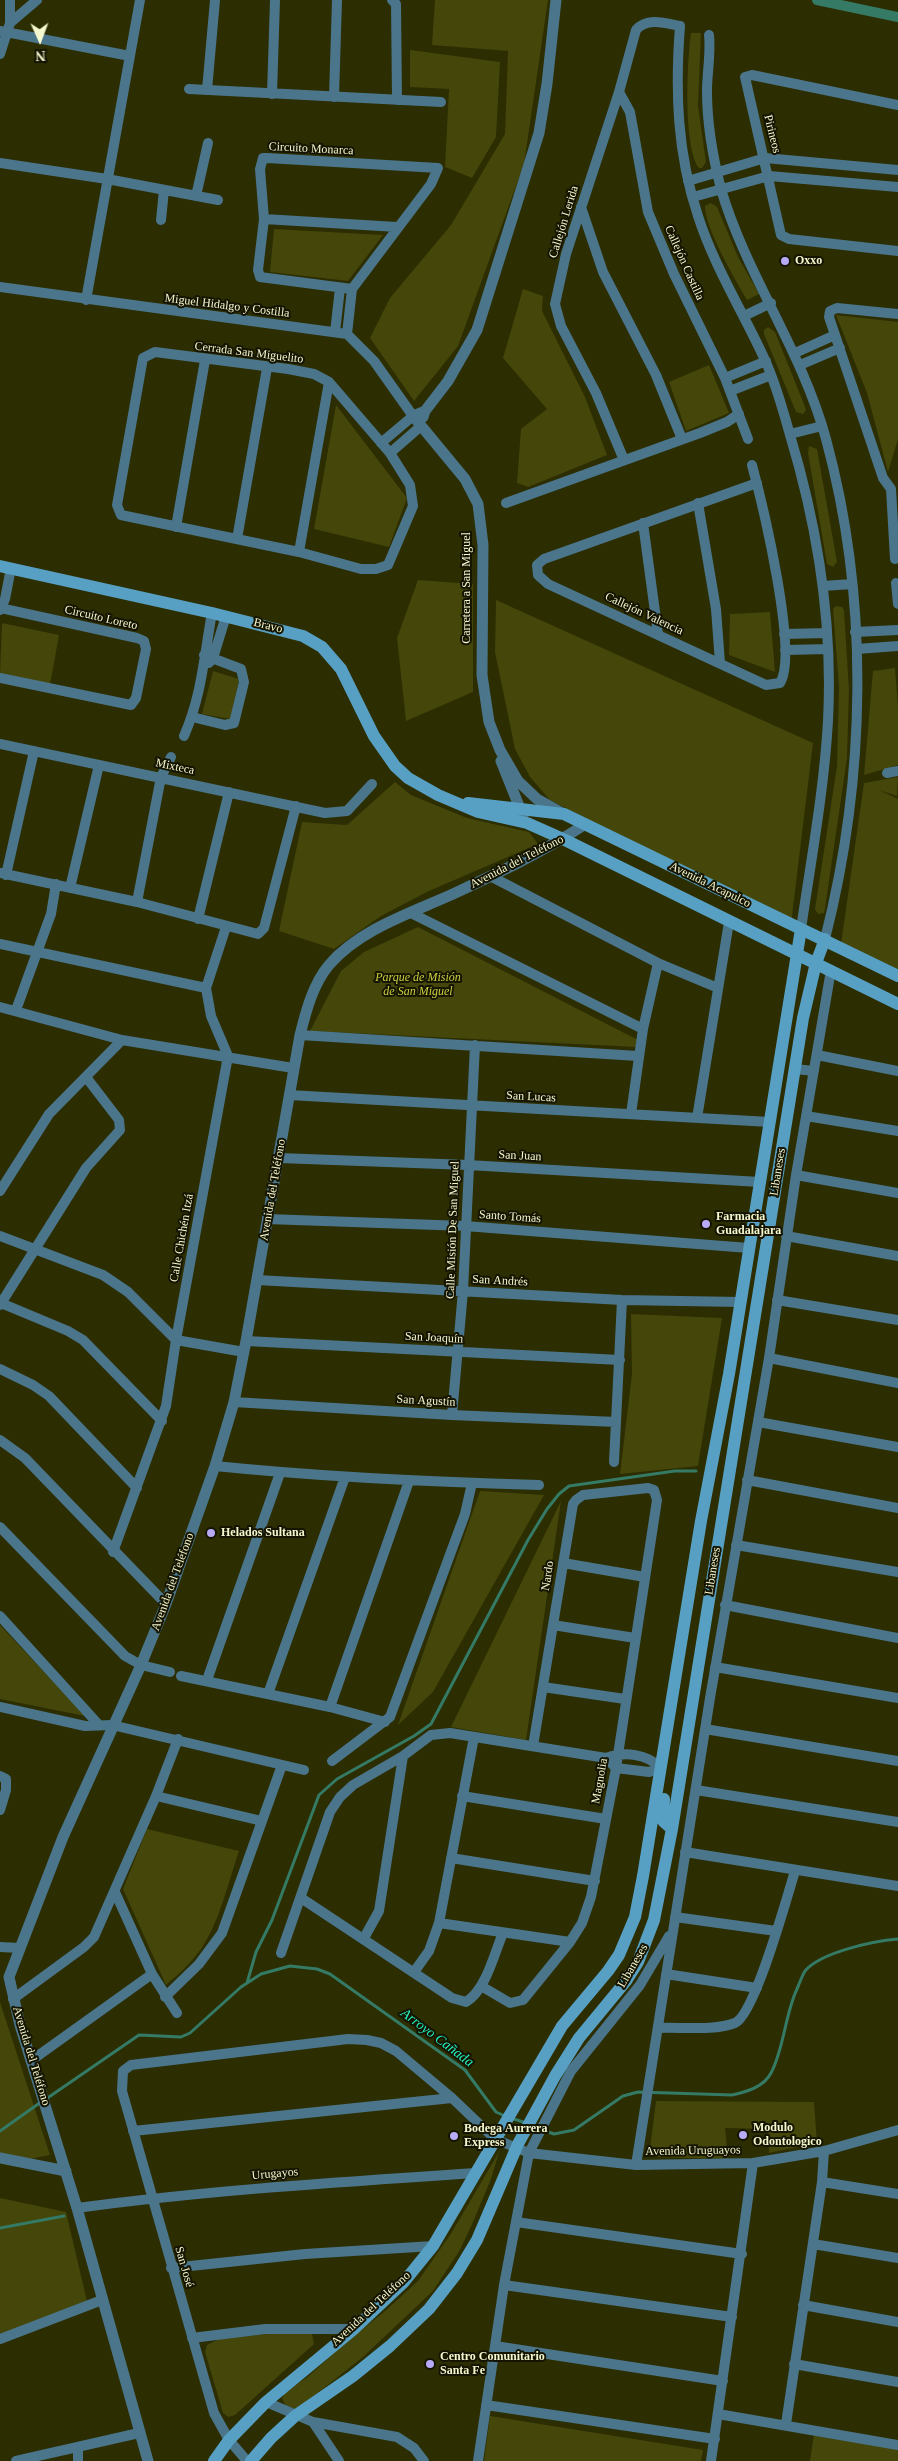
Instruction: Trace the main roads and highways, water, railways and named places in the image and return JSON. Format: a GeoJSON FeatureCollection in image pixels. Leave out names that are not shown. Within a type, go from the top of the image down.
{"type":"FeatureCollection","features":[{"type":"Feature","properties":{"kind":"main road","name":"Bravo"},"geometry":{"type":"LineString","coordinates":[[6,567],[212,612],[303,636],[322,647],[341,668],[374,736],[396,766],[419,785],[478,812],[527,824]]}},
{"type":"Feature","properties":{"kind":"main road","name":"Bravo"},"geometry":{"type":"LineString","coordinates":[[461,803],[518,807]]}},
{"type":"Feature","properties":{"kind":"main road","name":"Avenida Acapulco"},"geometry":{"type":"LineString","coordinates":[[518,807],[564,814],[898,976]]}},
{"type":"Feature","properties":{"kind":"main road","name":"Avenida Acapulco"},"geometry":{"type":"LineString","coordinates":[[527,824],[563,839],[898,1004]]}},
{"type":"Feature","properties":{"kind":"main road","name":"Libaneses"},"geometry":{"type":"LineString","coordinates":[[497,2136],[562,2026],[608,1971],[630,1934],[662,1768],[700,1521],[741,1302],[801,930]]}},
{"type":"Feature","properties":{"kind":"main road","name":"Libaneses"},"geometry":{"type":"LineString","coordinates":[[251,2461],[271,2438],[295,2416],[375,2358],[429,2309],[456,2273],[477,2240],[517,2147],[541,2114],[579,2038],[616,1995],[638,1962],[654,1920],[672,1829],[803,1018],[816,963],[824,940]]}},
{"type":"Feature","properties":{"kind":"main road"},"geometry":{"type":"LineString","coordinates":[[672,1829],[666,1825],[662,1815],[668,1777],[662,1768],[669,1766],[677,1727],[688,1721]]}},
{"type":"Feature","properties":{"kind":"main road","name":"Avenida del Teléfono"},"geometry":{"type":"LineString","coordinates":[[214,2461],[229,2440],[266,2402],[354,2329],[403,2283],[433,2246],[497,2136]]}},
{"type":"Feature","properties":{"kind":"waterway"},"geometry":{"type":"LineString","coordinates":[[817,0],[898,17]]}},
{"type":"Feature","properties":{"kind":"waterway"},"geometry":{"type":"LineString","coordinates":[[247,1983],[256,1952],[272,1920],[319,1795],[337,1779],[414,1736],[431,1724],[528,1540],[547,1509],[559,1494],[569,1486],[675,1471],[696,1471]]}},
{"type":"Feature","properties":{"kind":"waterway","name":"Arroyo Cañada"},"geometry":{"type":"LineString","coordinates":[[532,2126],[554,2134],[574,2130],[623,2096],[638,2092],[732,2095],[754,2088],[768,2078],[775,2064],[793,1999],[805,1971],[813,1964],[835,1953],[862,1945],[898,1939]]}},
{"type":"Feature","properties":{"kind":"waterway","name":"Arroyo Cañada"},"geometry":{"type":"LineString","coordinates":[[46,2099],[139,2035],[181,2037],[190,2033],[241,1987],[261,1974],[290,1966],[317,1969],[330,1974],[465,2070],[496,2112],[505,2116]]}},
{"type":"Feature","properties":{"kind":"waterway","name":"Arroyo Cañada"},"geometry":{"type":"LineString","coordinates":[[0,2131],[41,2102]]}},
{"type":"Feature","properties":{"kind":"waterway","name":"Arroyo Cañada"},"geometry":{"type":"LineString","coordinates":[[511,2118],[526,2123]]}},
{"type":"Feature","properties":{"kind":"waterway","name":"Arroyo Cañada"},"geometry":{"type":"LineString","coordinates":[[0,2228],[64,2216]]}},
{"type":"Feature","properties":{"kind":"place","name":"Oxxo"},"geometry":{"type":"Point","coordinates":[785,261]}},
{"type":"Feature","properties":{"kind":"place","name":"Farmacia Guadalajara"},"geometry":{"type":"Point","coordinates":[706,1224]}},
{"type":"Feature","properties":{"kind":"place","name":"Helados Sultana"},"geometry":{"type":"Point","coordinates":[211,1533]}},
{"type":"Feature","properties":{"kind":"place","name":"Modulo Odontologico"},"geometry":{"type":"Point","coordinates":[743,2135]}},
{"type":"Feature","properties":{"kind":"place","name":"Bodega Aurrera Express"},"geometry":{"type":"Point","coordinates":[454,2136]}},
{"type":"Feature","properties":{"kind":"place","name":"Centro Comunitario Santa Fe"},"geometry":{"type":"Point","coordinates":[430,2364]}},
{"type":"Feature","properties":{"kind":"park label","name":"Parque de Misión de San Miguel"},"geometry":{"type":"Point","coordinates":[418,985]}}]}
